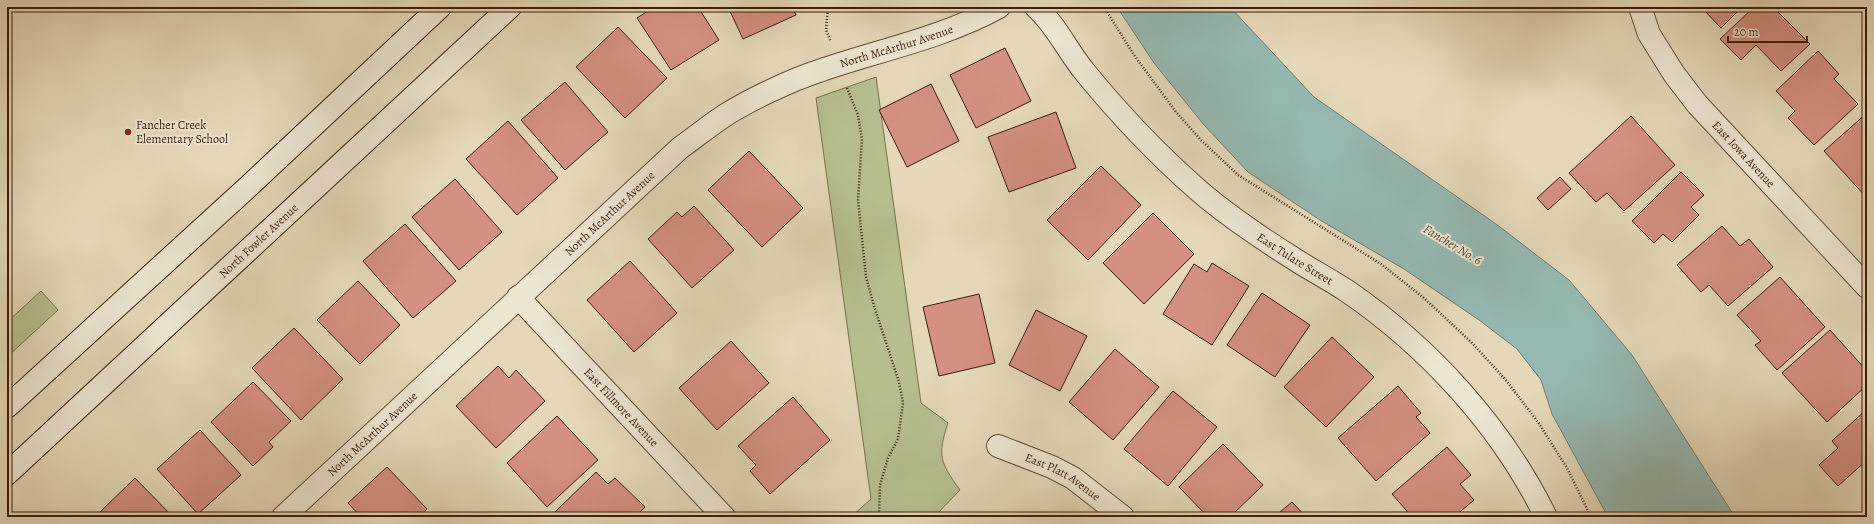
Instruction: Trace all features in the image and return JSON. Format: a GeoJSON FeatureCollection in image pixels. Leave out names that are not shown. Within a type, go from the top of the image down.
{"type":"FeatureCollection","features":[{"type":"Feature","properties":{"kind":"street"},"geometry":{"type":"LineString","coordinates":[[7,407],[250,185],[440,7]]}},
{"type":"Feature","properties":{"kind":"street","name":"North Fowler Avenue"},"geometry":{"type":"LineString","coordinates":[[7,474],[510,7]]}},
{"type":"Feature","properties":{"kind":"street","name":"North McArthur Avenue"},"geometry":{"type":"LineString","coordinates":[[283,517],[680,148],[725,116],[775,90],[818,71],[943,32],[982,16],[999,7]]}},
{"type":"Feature","properties":{"kind":"street","name":"East Tulare Street"},"geometry":{"type":"LineString","coordinates":[[1036,7],[1046,16],[1075,60],[1106,98],[1152,148],[1199,191],[1246,227],[1346,291],[1395,327],[1448,378],[1494,432],[1535,494],[1546,517]]}},
{"type":"Feature","properties":{"kind":"street","name":"East Iowa Avenue"},"geometry":{"type":"LineString","coordinates":[[1640,7],[1649,34],[1674,74],[1697,104],[1867,287]]}},
{"type":"Feature","properties":{"kind":"street","name":"East Fillmore Avenue"},"geometry":{"type":"LineString","coordinates":[[518,297],[724,517]]}},
{"type":"Feature","properties":{"kind":"street","name":"East Platt Avenue"},"geometry":{"type":"LineString","coordinates":[[998,446],[1052,467],[1073,478],[1123,517]]}},
{"type":"Feature","properties":{"kind":"path"},"geometry":{"type":"LineString","coordinates":[[828,7],[826,30],[830,40]]}},
{"type":"Feature","properties":{"kind":"path"},"geometry":{"type":"LineString","coordinates":[[1104,7],[1134,55],[1176,112],[1201,140],[1238,175],[1380,264],[1424,298],[1471,342],[1505,379],[1538,422],[1567,468],[1591,517]]}},
{"type":"Feature","properties":{"kind":"path"},"geometry":{"type":"LineString","coordinates":[[848,88],[858,115],[862,139],[858,200],[866,277],[899,382],[903,404],[898,439],[888,458],[880,485],[879,517]]}},
{"type":"Feature","properties":{"kind":"green space"},"geometry":{"type":"Polygon","coordinates":[[[876,77],[921,403],[948,423],[942,443],[942,458],[948,472],[960,490],[934,517],[851,517],[871,499],[816,98],[876,77]]]}},
{"type":"Feature","properties":{"kind":"green space"},"geometry":{"type":"Polygon","coordinates":[[[41,291],[58,310],[7,357],[7,322],[41,291]]]}},
{"type":"Feature","properties":{"kind":"water","name":"Fancher No. 6"},"geometry":{"type":"Polygon","coordinates":[[[1117,7],[1230,7],[1314,97],[1496,224],[1569,280],[1632,355],[1735,517],[1608,517],[1552,414],[1541,380],[1517,349],[1479,320],[1404,269],[1320,220],[1248,172],[1204,125],[1154,63],[1117,7]]]}},
{"type":"Feature","properties":{"kind":"building"},"geometry":{"type":"Polygon","coordinates":[[[654,7],[698,7],[719,40],[671,70],[637,18],[654,7]]]}},
{"type":"Feature","properties":{"kind":"building"},"geometry":{"type":"Polygon","coordinates":[[[728,7],[792,7],[796,15],[743,39],[728,7]]]}},
{"type":"Feature","properties":{"kind":"building"},"geometry":{"type":"Polygon","coordinates":[[[1701,7],[1742,7],[1721,28],[1701,7]]]}},
{"type":"Feature","properties":{"kind":"building"},"geometry":{"type":"Polygon","coordinates":[[[1754,7],[1773,7],[1810,44],[1781,71],[1756,45],[1741,60],[1720,39],[1754,7]]]}},
{"type":"Feature","properties":{"kind":"building"},"geometry":{"type":"Polygon","coordinates":[[[618,27],[667,78],[625,118],[576,67],[618,27]]]}},
{"type":"Feature","properties":{"kind":"building"},"geometry":{"type":"Polygon","coordinates":[[[1005,48],[1031,101],[976,128],[950,75],[1005,48]]]}},
{"type":"Feature","properties":{"kind":"building"},"geometry":{"type":"Polygon","coordinates":[[[1818,51],[1839,74],[1834,79],[1858,104],[1814,145],[1788,118],[1795,111],[1776,91],[1818,51]]]}},
{"type":"Feature","properties":{"kind":"building"},"geometry":{"type":"Polygon","coordinates":[[[565,82],[608,132],[565,170],[521,120],[565,82]]]}},
{"type":"Feature","properties":{"kind":"building"},"geometry":{"type":"Polygon","coordinates":[[[931,84],[959,141],[907,167],[879,110],[931,84]]]}},
{"type":"Feature","properties":{"kind":"building"},"geometry":{"type":"Polygon","coordinates":[[[1056,112],[1076,168],[1009,192],[988,137],[1056,112]]]}},
{"type":"Feature","properties":{"kind":"building"},"geometry":{"type":"Polygon","coordinates":[[[1867,113],[1867,198],[1824,151],[1867,113]]]}},
{"type":"Feature","properties":{"kind":"building"},"geometry":{"type":"Polygon","coordinates":[[[1631,116],[1675,165],[1624,211],[1607,193],[1596,202],[1569,173],[1631,116]]]}},
{"type":"Feature","properties":{"kind":"building"},"geometry":{"type":"Polygon","coordinates":[[[508,121],[558,178],[517,215],[466,159],[508,121]]]}},
{"type":"Feature","properties":{"kind":"building"},"geometry":{"type":"Polygon","coordinates":[[[749,151],[803,208],[762,247],[708,190],[749,151]]]}},
{"type":"Feature","properties":{"kind":"building"},"geometry":{"type":"Polygon","coordinates":[[[1101,166],[1141,205],[1088,260],[1047,220],[1101,166]]]}},
{"type":"Feature","properties":{"kind":"building"},"geometry":{"type":"Polygon","coordinates":[[[1681,172],[1704,195],[1691,207],[1699,215],[1672,242],[1663,234],[1654,243],[1632,221],[1681,172]]]}},
{"type":"Feature","properties":{"kind":"building"},"geometry":{"type":"Polygon","coordinates":[[[1560,177],[1571,189],[1548,210],[1537,198],[1560,177]]]}},
{"type":"Feature","properties":{"kind":"building"},"geometry":{"type":"Polygon","coordinates":[[[455,179],[502,232],[459,270],[412,217],[455,179]]]}},
{"type":"Feature","properties":{"kind":"building"},"geometry":{"type":"Polygon","coordinates":[[[694,206],[734,250],[692,288],[648,239],[677,212],[682,217],[694,206]]]}},
{"type":"Feature","properties":{"kind":"building"},"geometry":{"type":"Polygon","coordinates":[[[1153,213],[1194,254],[1144,304],[1103,263],[1153,213]]]}},
{"type":"Feature","properties":{"kind":"building"},"geometry":{"type":"Polygon","coordinates":[[[405,224],[456,281],[413,318],[363,261],[405,224]]]}},
{"type":"Feature","properties":{"kind":"building"},"geometry":{"type":"Polygon","coordinates":[[[1722,226],[1740,246],[1749,239],[1773,267],[1728,306],[1709,285],[1701,292],[1677,265],[1722,226]]]}},
{"type":"Feature","properties":{"kind":"building"},"geometry":{"type":"Polygon","coordinates":[[[630,261],[677,313],[634,352],[587,300],[630,261]]]}},
{"type":"Feature","properties":{"kind":"building"},"geometry":{"type":"Polygon","coordinates":[[[1212,263],[1249,286],[1212,345],[1163,314],[1194,264],[1207,272],[1212,263]]]}},
{"type":"Feature","properties":{"kind":"building"},"geometry":{"type":"Polygon","coordinates":[[[1780,277],[1825,327],[1777,370],[1755,345],[1761,341],[1737,315],[1780,277]]]}},
{"type":"Feature","properties":{"kind":"building"},"geometry":{"type":"Polygon","coordinates":[[[358,281],[400,325],[360,364],[317,320],[358,281]]]}},
{"type":"Feature","properties":{"kind":"building"},"geometry":{"type":"Polygon","coordinates":[[[1262,293],[1310,325],[1275,377],[1227,345],[1262,293]]]}},
{"type":"Feature","properties":{"kind":"building"},"geometry":{"type":"Polygon","coordinates":[[[979,294],[995,363],[939,376],[923,307],[979,294]]]}},
{"type":"Feature","properties":{"kind":"building"},"geometry":{"type":"Polygon","coordinates":[[[1036,310],[1087,336],[1060,391],[1009,365],[1036,310]]]}},
{"type":"Feature","properties":{"kind":"building"},"geometry":{"type":"Polygon","coordinates":[[[294,328],[343,379],[301,420],[252,368],[294,328]]]}},
{"type":"Feature","properties":{"kind":"building"},"geometry":{"type":"Polygon","coordinates":[[[1830,330],[1867,371],[1867,385],[1827,422],[1782,373],[1830,330]]]}},
{"type":"Feature","properties":{"kind":"building"},"geometry":{"type":"Polygon","coordinates":[[[1332,337],[1374,377],[1326,427],[1284,387],[1332,337]]]}},
{"type":"Feature","properties":{"kind":"building"},"geometry":{"type":"Polygon","coordinates":[[[731,341],[769,383],[717,430],[679,388],[731,341]]]}},
{"type":"Feature","properties":{"kind":"building"},"geometry":{"type":"Polygon","coordinates":[[[1115,349],[1159,387],[1113,440],[1069,402],[1115,349]]]}},
{"type":"Feature","properties":{"kind":"building"},"geometry":{"type":"Polygon","coordinates":[[[498,366],[509,378],[516,370],[545,401],[496,448],[456,406],[498,366]]]}},
{"type":"Feature","properties":{"kind":"building"},"geometry":{"type":"Polygon","coordinates":[[[253,382],[291,421],[269,442],[273,447],[253,466],[211,422],[253,382]]]}},
{"type":"Feature","properties":{"kind":"building"},"geometry":{"type":"Polygon","coordinates":[[[1398,386],[1421,413],[1416,417],[1430,433],[1376,481],[1338,438],[1398,386]]]}},
{"type":"Feature","properties":{"kind":"building"},"geometry":{"type":"Polygon","coordinates":[[[1173,391],[1217,427],[1168,486],[1124,449],[1173,391]]]}},
{"type":"Feature","properties":{"kind":"building"},"geometry":{"type":"Polygon","coordinates":[[[793,397],[830,440],[770,494],[750,471],[756,465],[738,446],[793,397]]]}},
{"type":"Feature","properties":{"kind":"building"},"geometry":{"type":"Polygon","coordinates":[[[1867,409],[1867,460],[1838,486],[1819,465],[1838,448],[1832,441],[1867,409]]]}},
{"type":"Feature","properties":{"kind":"building"},"geometry":{"type":"Polygon","coordinates":[[[557,416],[598,460],[547,507],[507,463],[557,416]]]}},
{"type":"Feature","properties":{"kind":"building"},"geometry":{"type":"Polygon","coordinates":[[[200,430],[241,475],[198,514],[157,469],[200,430]]]}},
{"type":"Feature","properties":{"kind":"building"},"geometry":{"type":"Polygon","coordinates":[[[1223,444],[1263,485],[1230,517],[1208,517],[1179,487],[1223,444]]]}},
{"type":"Feature","properties":{"kind":"building"},"geometry":{"type":"Polygon","coordinates":[[[1447,447],[1471,475],[1460,484],[1474,500],[1454,517],[1412,517],[1392,494],[1447,447]]]}},
{"type":"Feature","properties":{"kind":"building"},"geometry":{"type":"Polygon","coordinates":[[[387,467],[427,509],[419,517],[361,517],[348,503],[387,467]]]}},
{"type":"Feature","properties":{"kind":"building"},"geometry":{"type":"Polygon","coordinates":[[[596,472],[608,484],[615,478],[645,507],[635,517],[559,517],[554,513],[596,472]]]}},
{"type":"Feature","properties":{"kind":"building"},"geometry":{"type":"Polygon","coordinates":[[[135,478],[173,517],[95,517],[135,478]]]}},
{"type":"Feature","properties":{"kind":"building"},"geometry":{"type":"Polygon","coordinates":[[[1292,502],[1306,517],[1274,517],[1292,502]]]}},
{"type":"Feature","properties":{"kind":"place","name":"Fancher Creek Elementary School"},"geometry":{"type":"Point","coordinates":[128,132]}}]}
